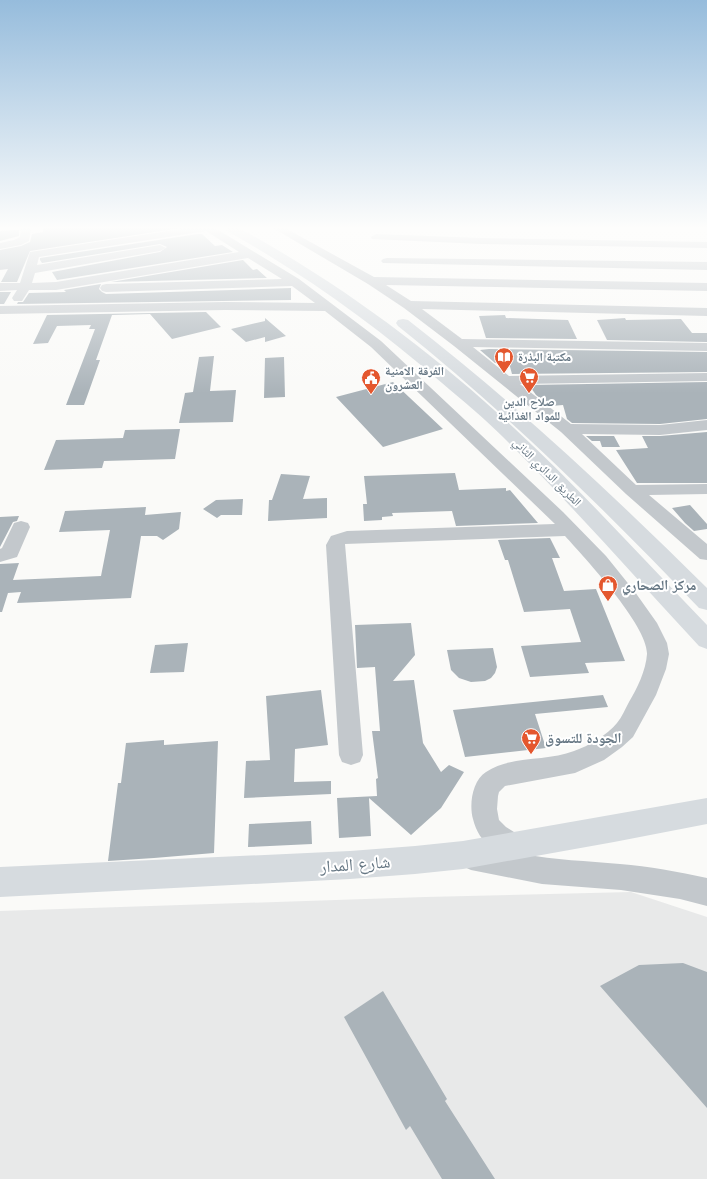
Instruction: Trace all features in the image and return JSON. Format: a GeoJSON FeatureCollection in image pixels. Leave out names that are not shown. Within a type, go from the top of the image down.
{"type":"FeatureCollection","features":[{"type":"Feature","properties":{"kind":"main road","name":"الطريق الدائري الثاني"},"geometry":{"type":"LineString","coordinates":[[322,283],[356,306],[429,363],[508,432],[575,500],[707,640]]}},
{"type":"Feature","properties":{"kind":"main road","name":"الطريق الدائري الثاني"},"geometry":{"type":"LineString","coordinates":[[344,283],[359,292],[450,359],[528,428],[604,500],[707,602]]}},
{"type":"Feature","properties":{"kind":"main road","name":"شارع المدار"},"geometry":{"type":"LineString","coordinates":[[0,882],[350,865],[463,855],[614,829],[707,811]]}},
{"type":"Feature","properties":{"kind":"street"},"geometry":{"type":"LineString","coordinates":[[6,310],[25,287],[26,283]]}},
{"type":"Feature","properties":{"kind":"street"},"geometry":{"type":"LineString","coordinates":[[56,286],[74,283]]}},
{"type":"Feature","properties":{"kind":"street"},"geometry":{"type":"LineString","coordinates":[[0,287],[56,286],[119,288],[265,283]]}},
{"type":"Feature","properties":{"kind":"street"},"geometry":{"type":"LineString","coordinates":[[296,283],[376,344],[570,530],[599,561],[628,597],[650,629],[656,643],[658,654],[655,669],[645,695],[625,730],[614,740],[595,753],[575,762],[509,774],[499,777],[490,784],[485,796],[485,820],[493,833],[513,846]]}},
{"type":"Feature","properties":{"kind":"street"},"geometry":{"type":"LineString","coordinates":[[375,283],[408,305],[567,429],[632,490],[707,554]]}},
{"type":"Feature","properties":{"kind":"street"},"geometry":{"type":"LineString","coordinates":[[485,283],[707,287]]}},
{"type":"Feature","properties":{"kind":"street"},"geometry":{"type":"LineString","coordinates":[[408,305],[707,312]]}},
{"type":"Feature","properties":{"kind":"street"},"geometry":{"type":"LineString","coordinates":[[6,310],[225,306],[329,307]]}},
{"type":"Feature","properties":{"kind":"street"},"geometry":{"type":"LineString","coordinates":[[459,344],[707,347]]}},
{"type":"Feature","properties":{"kind":"street"},"geometry":{"type":"LineString","coordinates":[[505,380],[702,377],[707,391]]}},
{"type":"Feature","properties":{"kind":"street"},"geometry":{"type":"LineString","coordinates":[[567,429],[660,430],[707,425]]}},
{"type":"Feature","properties":{"kind":"street"},"geometry":{"type":"LineString","coordinates":[[632,490],[707,489]]}},
{"type":"Feature","properties":{"kind":"street"},"geometry":{"type":"LineString","coordinates":[[0,556],[10,552],[21,527]]}},
{"type":"Feature","properties":{"kind":"street"},"geometry":{"type":"LineString","coordinates":[[352,755],[335,545],[338,540],[347,537],[570,530]]}},
{"type":"Feature","properties":{"kind":"street"},"geometry":{"type":"LineString","coordinates":[[463,855],[542,871],[621,877],[680,886],[707,892]]}},
{"type":"Feature","properties":{"kind":"shaded area"},"geometry":{"type":"Polygon","coordinates":[[[631,892],[707,917],[707,1179],[0,1179],[0,911],[425,897],[631,892]]]}},
{"type":"Feature","properties":{"kind":"building"},"geometry":{"type":"Polygon","coordinates":[[[101,284],[99,289],[106,294],[291,288],[291,300],[17,304],[18,302],[23,302],[29,293],[66,292],[64,290],[101,284]]]}},
{"type":"Feature","properties":{"kind":"building"},"geometry":{"type":"Polygon","coordinates":[[[0,292],[11,292],[4,304],[0,304],[0,292]]]}},
{"type":"Feature","properties":{"kind":"building"},"geometry":{"type":"Polygon","coordinates":[[[206,312],[221,327],[172,339],[150,314],[112,315],[96,360],[100,360],[84,405],[66,405],[95,329],[89,329],[91,325],[57,326],[48,343],[33,344],[47,315],[206,312]]]}},
{"type":"Feature","properties":{"kind":"building"},"geometry":{"type":"Polygon","coordinates":[[[505,315],[506,318],[568,320],[577,339],[486,338],[479,316],[505,315]]]}},
{"type":"Feature","properties":{"kind":"building"},"geometry":{"type":"Polygon","coordinates":[[[265,318],[286,336],[265,342],[265,337],[246,342],[231,329],[265,321],[265,318]]]}},
{"type":"Feature","properties":{"kind":"building"},"geometry":{"type":"Polygon","coordinates":[[[625,318],[626,320],[681,319],[692,333],[707,333],[707,342],[607,340],[597,320],[625,318]]]}},
{"type":"Feature","properties":{"kind":"building"},"geometry":{"type":"Polygon","coordinates":[[[480,350],[707,352],[707,372],[512,374],[509,363],[495,363],[480,350]]]}},
{"type":"Feature","properties":{"kind":"building"},"geometry":{"type":"Polygon","coordinates":[[[214,356],[210,391],[236,390],[233,422],[179,423],[185,393],[193,392],[199,357],[214,356]]]}},
{"type":"Feature","properties":{"kind":"building"},"geometry":{"type":"Polygon","coordinates":[[[284,357],[285,397],[264,398],[265,358],[284,357]]]}},
{"type":"Feature","properties":{"kind":"building"},"geometry":{"type":"Polygon","coordinates":[[[393,382],[443,429],[383,447],[336,397],[393,382]]]}},
{"type":"Feature","properties":{"kind":"building"},"geometry":{"type":"Polygon","coordinates":[[[707,382],[707,419],[660,424],[572,423],[567,419],[563,405],[551,406],[536,395],[529,385],[707,382]]]}},
{"type":"Feature","properties":{"kind":"building"},"geometry":{"type":"Polygon","coordinates":[[[180,429],[175,459],[104,461],[102,468],[44,470],[56,440],[123,438],[125,430],[180,429]]]}},
{"type":"Feature","properties":{"kind":"building"},"geometry":{"type":"Polygon","coordinates":[[[707,432],[707,483],[637,483],[616,450],[648,448],[642,436],[707,432]]]}},
{"type":"Feature","properties":{"kind":"building"},"geometry":{"type":"Polygon","coordinates":[[[586,436],[614,436],[620,447],[602,447],[600,441],[592,441],[586,436]]]}},
{"type":"Feature","properties":{"kind":"building"},"geometry":{"type":"Polygon","coordinates":[[[455,473],[459,490],[506,488],[506,491],[510,490],[538,523],[456,526],[452,511],[392,513],[393,516],[382,517],[382,520],[364,521],[363,504],[367,504],[364,476],[455,473]]]}},
{"type":"Feature","properties":{"kind":"building"},"geometry":{"type":"Polygon","coordinates":[[[281,474],[310,476],[303,499],[327,498],[327,518],[268,521],[269,500],[272,500],[281,474]]]}},
{"type":"Feature","properties":{"kind":"building"},"geometry":{"type":"Polygon","coordinates":[[[243,499],[242,515],[221,515],[217,518],[203,509],[216,500],[243,499]]]}},
{"type":"Feature","properties":{"kind":"building"},"geometry":{"type":"Polygon","coordinates":[[[690,505],[707,524],[707,529],[694,531],[672,508],[690,505]]]}},
{"type":"Feature","properties":{"kind":"building"},"geometry":{"type":"Polygon","coordinates":[[[146,507],[145,515],[181,512],[179,529],[163,540],[157,536],[141,536],[131,598],[17,603],[21,592],[8,593],[2,612],[0,612],[0,564],[19,563],[13,580],[101,576],[110,530],[59,532],[65,511],[146,507]]]}},
{"type":"Feature","properties":{"kind":"building"},"geometry":{"type":"Polygon","coordinates":[[[19,516],[17,521],[13,522],[0,547],[0,517],[19,516]]]}},
{"type":"Feature","properties":{"kind":"building"},"geometry":{"type":"Polygon","coordinates":[[[550,538],[560,558],[552,558],[564,591],[596,589],[625,661],[585,663],[589,673],[530,677],[521,646],[581,642],[570,609],[524,612],[508,560],[505,560],[498,540],[550,538]]]}},
{"type":"Feature","properties":{"kind":"building"},"geometry":{"type":"Polygon","coordinates":[[[411,623],[415,655],[393,681],[414,680],[423,743],[441,772],[449,765],[464,772],[441,808],[411,835],[369,798],[371,836],[339,838],[337,798],[377,796],[376,779],[378,778],[372,731],[380,731],[375,667],[357,668],[355,625],[411,623]]]}},
{"type":"Feature","properties":{"kind":"building"},"geometry":{"type":"Polygon","coordinates":[[[188,643],[184,672],[150,673],[155,645],[188,643]]]}},
{"type":"Feature","properties":{"kind":"building"},"geometry":{"type":"Polygon","coordinates":[[[493,648],[497,667],[491,678],[485,681],[471,682],[459,678],[451,670],[447,650],[493,648]]]}},
{"type":"Feature","properties":{"kind":"building"},"geometry":{"type":"Polygon","coordinates":[[[321,690],[328,745],[295,749],[294,782],[331,781],[331,794],[244,798],[246,761],[270,760],[266,696],[321,690]]]}},
{"type":"Feature","properties":{"kind":"building"},"geometry":{"type":"Polygon","coordinates":[[[603,695],[608,707],[535,714],[546,748],[465,757],[453,710],[603,695]]]}},
{"type":"Feature","properties":{"kind":"building"},"geometry":{"type":"Polygon","coordinates":[[[164,740],[164,745],[218,741],[214,853],[108,861],[118,783],[121,783],[126,743],[164,740]]]}},
{"type":"Feature","properties":{"kind":"building"},"geometry":{"type":"Polygon","coordinates":[[[311,821],[312,844],[248,847],[249,824],[311,821]]]}},
{"type":"Feature","properties":{"kind":"building"},"geometry":{"type":"Polygon","coordinates":[[[683,963],[707,972],[707,1108],[600,986],[639,965],[683,963]]]}},
{"type":"Feature","properties":{"kind":"building"},"geometry":{"type":"Polygon","coordinates":[[[383,991],[447,1099],[445,1101],[495,1179],[442,1179],[410,1126],[406,1130],[344,1017],[383,991]]]}},
{"type":"Feature","properties":{"kind":"place","name":"مكتبة البذرة"},"geometry":{"type":"Point","coordinates":[504,374]}},
{"type":"Feature","properties":{"kind":"place","name":"صلاح الدين للمواد الغذائية"},"geometry":{"type":"Point","coordinates":[529,394]}},
{"type":"Feature","properties":{"kind":"place","name":"الفرقة الامنية العشرون"},"geometry":{"type":"Point","coordinates":[371,395]}},
{"type":"Feature","properties":{"kind":"place","name":"مركز الصحاري"},"geometry":{"type":"Point","coordinates":[608,602]}},
{"type":"Feature","properties":{"kind":"place","name":"الجودة للتسوق"},"geometry":{"type":"Point","coordinates":[531,755]}}]}
